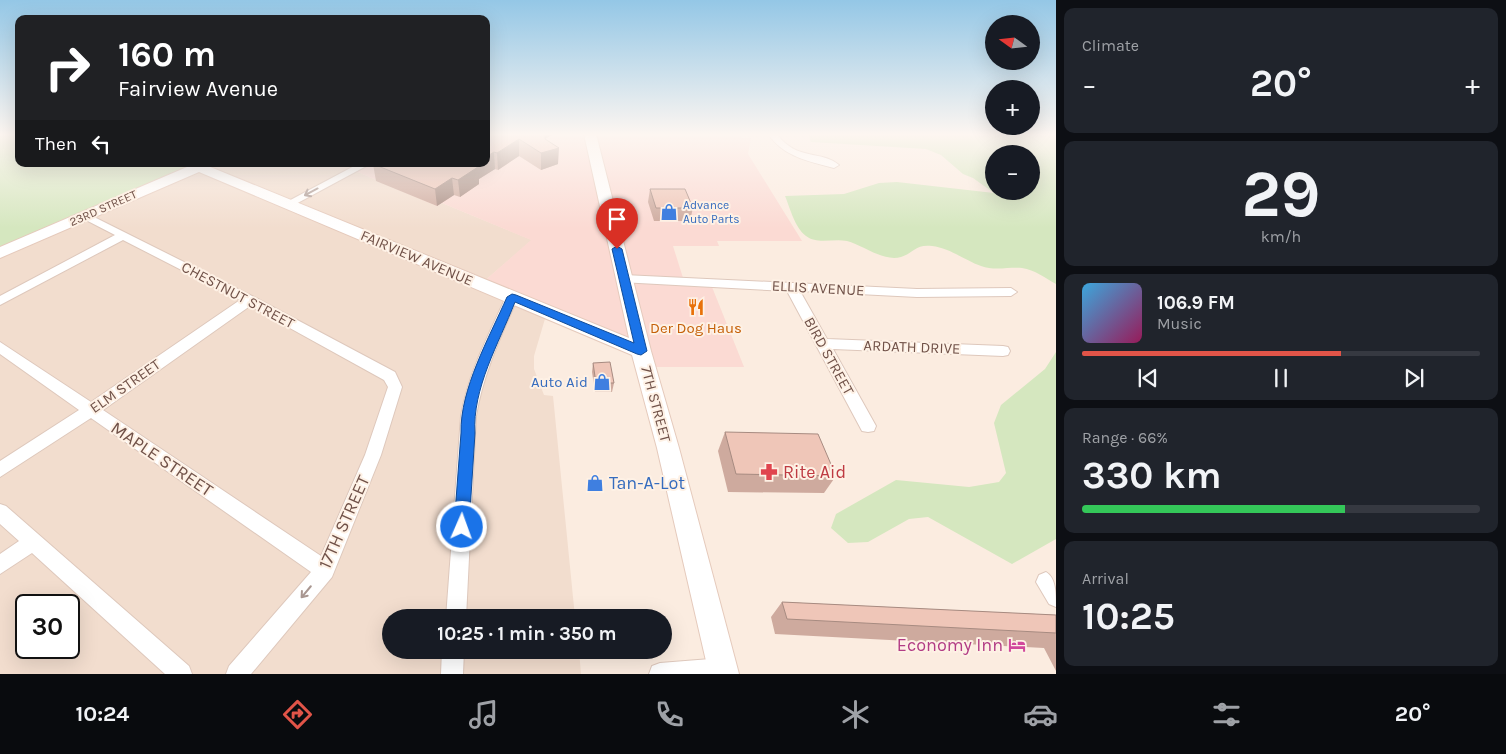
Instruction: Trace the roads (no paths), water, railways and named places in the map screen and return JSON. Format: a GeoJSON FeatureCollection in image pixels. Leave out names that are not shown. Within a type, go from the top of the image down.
{"type":"FeatureCollection","features":[{"type":"Feature","properties":{"kind":"street","name":"7TH STREET"},"geometry":{"type":"LineString","coordinates":[[597,165],[641,351],[668,448],[723,672]]}},
{"type":"Feature","properties":{"kind":"street","name":"23RD STREET"},"geometry":{"type":"LineString","coordinates":[[0,253],[194,167]]}},
{"type":"Feature","properties":{"kind":"street","name":"FAIRVIEW AVENUE"},"geometry":{"type":"LineString","coordinates":[[203,167],[641,351]]}},
{"type":"Feature","properties":{"kind":"street"},"geometry":{"type":"LineString","coordinates":[[288,204],[359,167]]}},
{"type":"Feature","properties":{"kind":"street","name":"CHESTNUT STREET"},"geometry":{"type":"LineString","coordinates":[[86,216],[249,300],[390,376]]}},
{"type":"Feature","properties":{"kind":"street"},"geometry":{"type":"LineString","coordinates":[[0,301],[124,235]]}},
{"type":"Feature","properties":{"kind":"street","name":"ELLIS AVENUE"},"geometry":{"type":"LineString","coordinates":[[624,279],[917,293],[1011,292]]}},
{"type":"Feature","properties":{"kind":"street","name":"BIRD STREET"},"geometry":{"type":"LineString","coordinates":[[791,286],[868,426]]}},
{"type":"Feature","properties":{"kind":"street"},"geometry":{"type":"LineString","coordinates":[[457,609],[468,433],[467,418],[471,396],[512,297]]}},
{"type":"Feature","properties":{"kind":"street","name":"ELM STREET"},"geometry":{"type":"LineString","coordinates":[[0,470],[91,410],[249,300]]}},
{"type":"Feature","properties":{"kind":"street","name":"ARDATH DRIVE"},"geometry":{"type":"LineString","coordinates":[[822,344],[1003,351]]}},
{"type":"Feature","properties":{"kind":"street","name":"MAPLE STREET"},"geometry":{"type":"LineString","coordinates":[[0,347],[325,570]]}},
{"type":"Feature","properties":{"kind":"street","name":"17TH STREET"},"geometry":{"type":"LineString","coordinates":[[237,674],[325,570],[373,455],[394,387],[390,376]]}},
{"type":"Feature","properties":{"kind":"street"},"geometry":{"type":"LineString","coordinates":[[0,512],[34,540],[181,674]]}},
{"type":"Feature","properties":{"kind":"street"},"geometry":{"type":"LineString","coordinates":[[0,565],[34,540]]}},
{"type":"Feature","properties":{"kind":"street"},"geometry":{"type":"LineString","coordinates":[[452,674],[453,659]]}},
{"type":"Feature","properties":{"kind":"street"},"geometry":{"type":"LineString","coordinates":[[660,674],[723,672]]}},
{"type":"Feature","properties":{"kind":"place","name":"Advance Auto Parts"},"geometry":{"type":"Point","coordinates":[669,212]}},
{"type":"Feature","properties":{"kind":"place","name":"Der Dog Haus"},"geometry":{"type":"Point","coordinates":[696,307]}},
{"type":"Feature","properties":{"kind":"place","name":"Auto Aid"},"geometry":{"type":"Point","coordinates":[602,382]}},
{"type":"Feature","properties":{"kind":"place","name":"Rite Aid"},"geometry":{"type":"Point","coordinates":[769,472]}},
{"type":"Feature","properties":{"kind":"place","name":"Tan-A-Lot"},"geometry":{"type":"Point","coordinates":[595,483]}},
{"type":"Feature","properties":{"kind":"place","name":"Economy Inn"},"geometry":{"type":"Point","coordinates":[1017,645]}}]}
